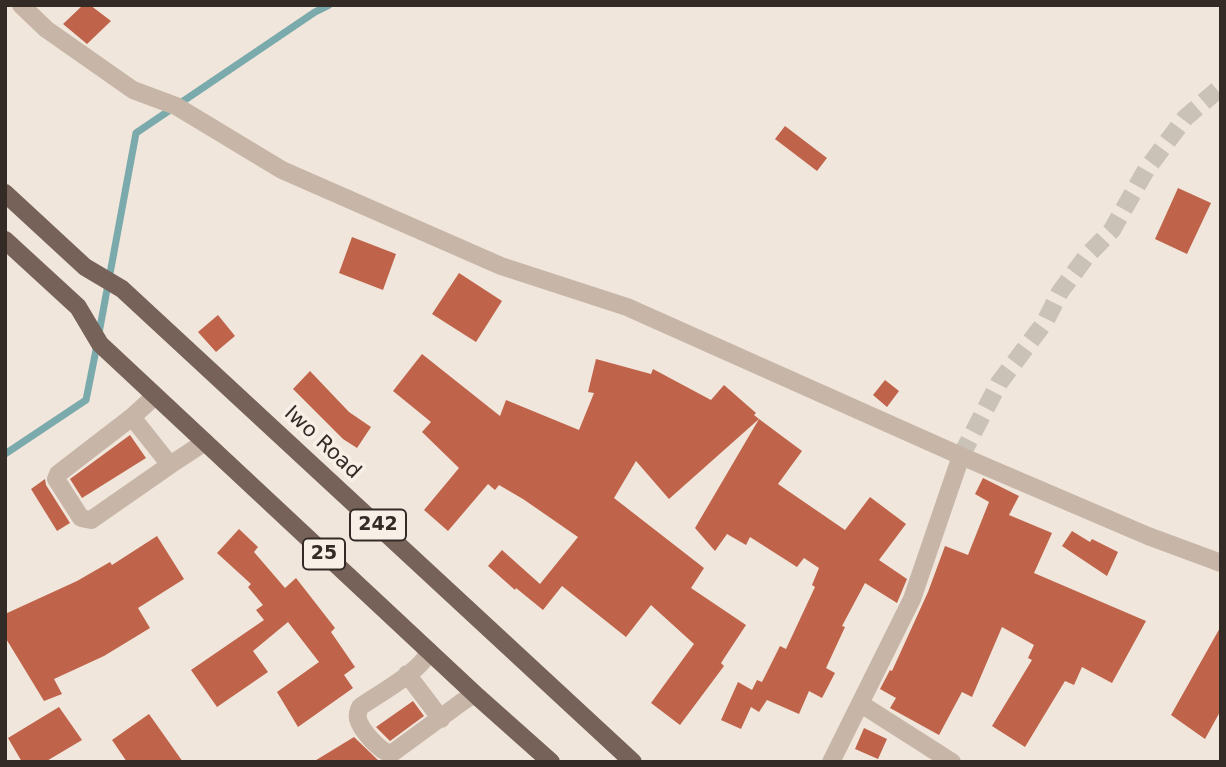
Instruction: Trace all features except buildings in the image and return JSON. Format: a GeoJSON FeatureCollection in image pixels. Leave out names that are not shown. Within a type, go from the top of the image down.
{"type":"FeatureCollection","features":[{"type":"Feature","properties":{"kind":"main road","name":"Iwo Road"},"geometry":{"type":"LineString","coordinates":[[5,193],[85,267],[122,289],[634,762]]}},
{"type":"Feature","properties":{"kind":"main road","name":"25"},"geometry":{"type":"LineString","coordinates":[[7,247],[78,307],[100,344],[429,652],[551,762]]}},
{"type":"Feature","properties":{"kind":"street"},"geometry":{"type":"LineString","coordinates":[[21,5],[46,29],[133,90],[176,106],[282,170],[501,266],[627,307],[961,456],[1148,536],[1221,563]]}},
{"type":"Feature","properties":{"kind":"street"},"geometry":{"type":"LineString","coordinates":[[156,396],[132,418],[58,474],[56,479],[59,485],[81,518],[91,520],[205,442]]}},
{"type":"Feature","properties":{"kind":"street"},"geometry":{"type":"LineString","coordinates":[[132,418],[170,465]]}},
{"type":"Feature","properties":{"kind":"street"},"geometry":{"type":"LineString","coordinates":[[831,762],[912,599],[961,456]]}},
{"type":"Feature","properties":{"kind":"street"},"geometry":{"type":"LineString","coordinates":[[429,652],[428,656],[407,674],[360,707],[359,722],[382,751],[391,754],[471,696],[478,697]]}},
{"type":"Feature","properties":{"kind":"street"},"geometry":{"type":"LineString","coordinates":[[407,674],[441,719]]}},
{"type":"Feature","properties":{"kind":"street"},"geometry":{"type":"LineString","coordinates":[[861,704],[951,762]]}},
{"type":"Feature","properties":{"kind":"waterway"},"geometry":{"type":"LineString","coordinates":[[99,333],[136,133],[329,5]]}},
{"type":"Feature","properties":{"kind":"waterway"},"geometry":{"type":"LineString","coordinates":[[5,454],[86,400],[97,345]]}},
{"type":"Feature","properties":{"kind":"tunnel"},"geometry":{"type":"LineString","coordinates":[[961,456],[999,383],[1045,322],[1060,292],[1086,257],[1112,230],[1146,170],[1185,118],[1221,87]]}}]}
